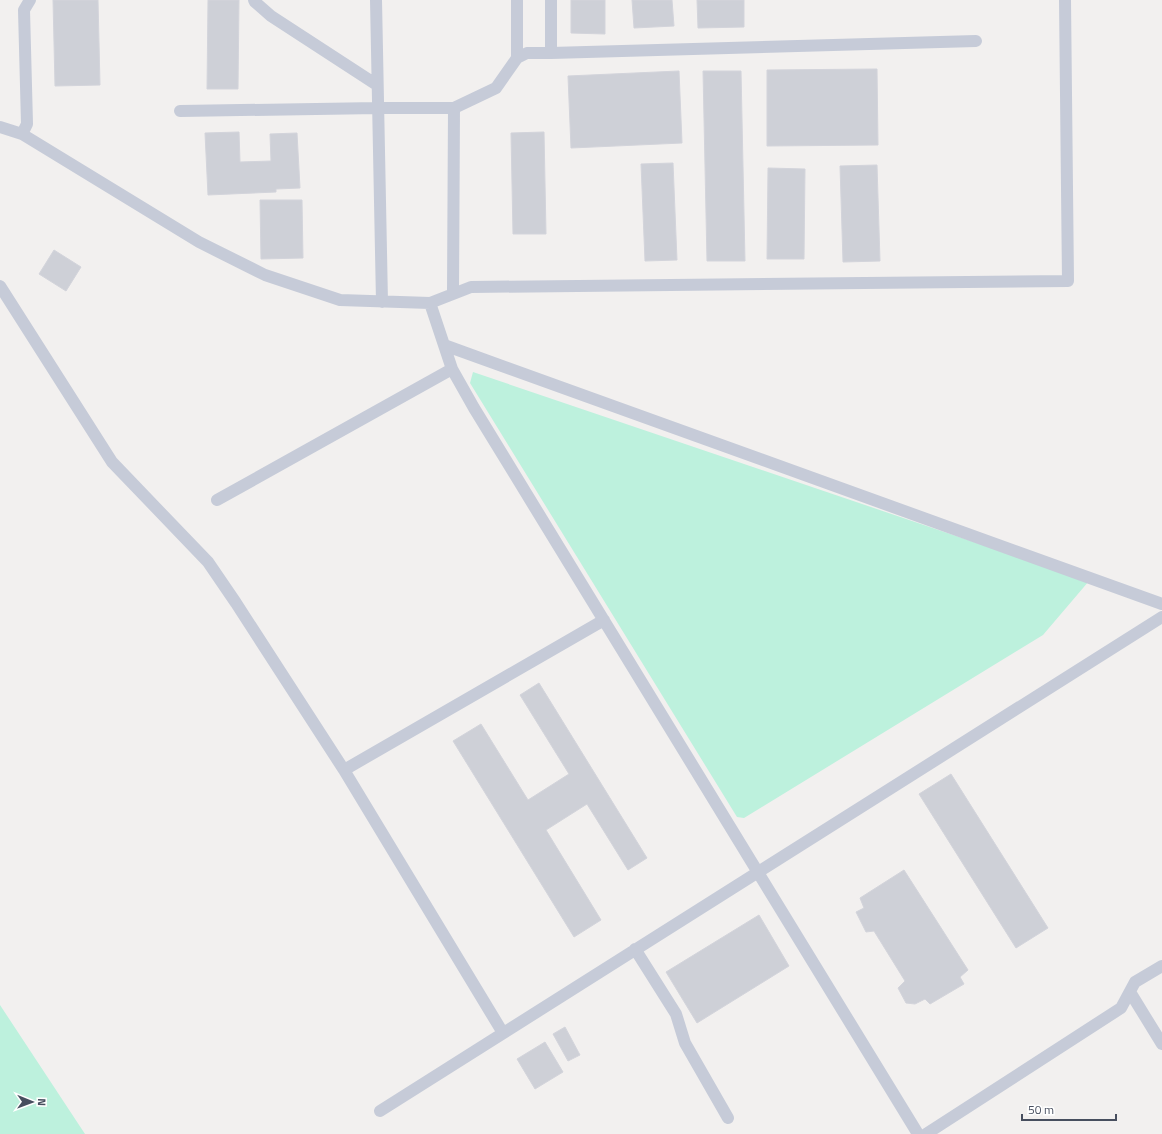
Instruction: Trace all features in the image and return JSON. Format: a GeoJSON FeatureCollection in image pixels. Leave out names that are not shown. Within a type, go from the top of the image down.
{"type":"FeatureCollection","features":[{"type":"Feature","properties":{"kind":"lane"},"geometry":{"type":"LineString","coordinates":[[22,134],[27,124],[24,10],[30,0]]}},
{"type":"Feature","properties":{"kind":"lane"},"geometry":{"type":"LineString","coordinates":[[254,0],[272,16],[377,85]]}},
{"type":"Feature","properties":{"kind":"lane"},"geometry":{"type":"LineString","coordinates":[[376,0],[382,302]]}},
{"type":"Feature","properties":{"kind":"lane"},"geometry":{"type":"LineString","coordinates":[[516,0],[517,58]]}},
{"type":"Feature","properties":{"kind":"lane"},"geometry":{"type":"LineString","coordinates":[[550,53],[551,0]]}},
{"type":"Feature","properties":{"kind":"lane"},"geometry":{"type":"LineString","coordinates":[[0,127],[22,134],[199,242],[265,275],[340,300],[430,303],[471,287],[1068,281],[1065,0]]}},
{"type":"Feature","properties":{"kind":"lane"},"geometry":{"type":"LineString","coordinates":[[180,111],[454,108],[496,88],[517,58],[527,53],[976,41]]}},
{"type":"Feature","properties":{"kind":"lane"},"geometry":{"type":"LineString","coordinates":[[453,293],[454,108]]}},
{"type":"Feature","properties":{"kind":"lane"},"geometry":{"type":"LineString","coordinates":[[0,286],[112,462],[208,562],[236,603],[344,770],[503,1033]]}},
{"type":"Feature","properties":{"kind":"lane"},"geometry":{"type":"LineString","coordinates":[[430,303],[452,369],[478,414],[918,1134]]}},
{"type":"Feature","properties":{"kind":"lane"},"geometry":{"type":"LineString","coordinates":[[444,345],[1162,604]]}},
{"type":"Feature","properties":{"kind":"lane"},"geometry":{"type":"LineString","coordinates":[[217,500],[452,369]]}},
{"type":"Feature","properties":{"kind":"lane"},"geometry":{"type":"LineString","coordinates":[[380,1111],[1162,617]]}},
{"type":"Feature","properties":{"kind":"lane"},"geometry":{"type":"LineString","coordinates":[[344,770],[604,620]]}},
{"type":"Feature","properties":{"kind":"lane"},"geometry":{"type":"LineString","coordinates":[[635,949],[676,1014],[685,1043],[728,1118]]}},
{"type":"Feature","properties":{"kind":"lane"},"geometry":{"type":"LineString","coordinates":[[926,1134],[1121,1008],[1135,982],[1162,966]]}},
{"type":"Feature","properties":{"kind":"lane"},"geometry":{"type":"LineString","coordinates":[[1130,992],[1162,1044]]}},
{"type":"Feature","properties":{"kind":"green space"},"geometry":{"type":"Polygon","coordinates":[[[473,372],[1089,581],[1043,635],[744,818],[737,817],[470,383],[473,372]]]}},
{"type":"Feature","properties":{"kind":"green space"},"geometry":{"type":"Polygon","coordinates":[[[0,1005],[85,1134],[0,1134],[0,1005]]]}},
{"type":"Feature","properties":{"kind":"building"},"geometry":{"type":"Polygon","coordinates":[[[53,0],[98,0],[100,85],[55,86],[53,0]]]}},
{"type":"Feature","properties":{"kind":"building"},"geometry":{"type":"Polygon","coordinates":[[[208,0],[239,0],[238,89],[207,89],[208,0]]]}},
{"type":"Feature","properties":{"kind":"building"},"geometry":{"type":"Polygon","coordinates":[[[571,0],[605,0],[605,34],[571,33],[571,0]]]}},
{"type":"Feature","properties":{"kind":"building"},"geometry":{"type":"Polygon","coordinates":[[[632,0],[672,0],[674,26],[634,28],[632,0]]]}},
{"type":"Feature","properties":{"kind":"building"},"geometry":{"type":"Polygon","coordinates":[[[697,0],[744,0],[744,27],[698,28],[697,0]]]}},
{"type":"Feature","properties":{"kind":"building"},"geometry":{"type":"Polygon","coordinates":[[[877,69],[878,145],[767,146],[767,70],[877,69]]]}},
{"type":"Feature","properties":{"kind":"building"},"geometry":{"type":"Polygon","coordinates":[[[679,71],[682,143],[571,148],[568,76],[679,71]]]}},
{"type":"Feature","properties":{"kind":"building"},"geometry":{"type":"Polygon","coordinates":[[[703,71],[741,71],[745,261],[707,261],[703,71]]]}},
{"type":"Feature","properties":{"kind":"building"},"geometry":{"type":"Polygon","coordinates":[[[239,132],[240,162],[271,161],[270,134],[297,133],[300,188],[276,189],[276,192],[208,195],[205,133],[239,132]]]}},
{"type":"Feature","properties":{"kind":"building"},"geometry":{"type":"Polygon","coordinates":[[[544,132],[546,234],[513,234],[511,133],[544,132]]]}},
{"type":"Feature","properties":{"kind":"building"},"geometry":{"type":"Polygon","coordinates":[[[673,163],[677,260],[645,261],[641,164],[673,163]]]}},
{"type":"Feature","properties":{"kind":"building"},"geometry":{"type":"Polygon","coordinates":[[[877,165],[880,261],[843,262],[840,166],[877,165]]]}},
{"type":"Feature","properties":{"kind":"building"},"geometry":{"type":"Polygon","coordinates":[[[768,168],[805,169],[804,259],[767,259],[768,168]]]}},
{"type":"Feature","properties":{"kind":"building"},"geometry":{"type":"Polygon","coordinates":[[[260,200],[302,200],[303,258],[261,259],[260,200]]]}},
{"type":"Feature","properties":{"kind":"building"},"geometry":{"type":"Polygon","coordinates":[[[54,250],[81,267],[66,291],[39,274],[54,250]]]}},
{"type":"Feature","properties":{"kind":"building"},"geometry":{"type":"Polygon","coordinates":[[[539,683],[647,858],[628,870],[587,804],[546,830],[601,920],[574,937],[453,741],[481,724],[528,800],[569,774],[520,695],[539,683]]]}},
{"type":"Feature","properties":{"kind":"building"},"geometry":{"type":"Polygon","coordinates":[[[951,774],[1048,928],[1016,948],[919,794],[951,774]]]}},
{"type":"Feature","properties":{"kind":"building"},"geometry":{"type":"Polygon","coordinates":[[[904,870],[968,970],[960,977],[964,984],[930,1004],[925,999],[915,1004],[906,1003],[898,988],[905,981],[874,931],[866,932],[856,912],[864,908],[860,898],[904,870]]]}},
{"type":"Feature","properties":{"kind":"building"},"geometry":{"type":"Polygon","coordinates":[[[759,915],[789,966],[697,1023],[666,972],[759,915]]]}},
{"type":"Feature","properties":{"kind":"building"},"geometry":{"type":"Polygon","coordinates":[[[565,1027],[580,1055],[568,1061],[553,1034],[565,1027]]]}},
{"type":"Feature","properties":{"kind":"building"},"geometry":{"type":"Polygon","coordinates":[[[545,1042],[563,1072],[535,1089],[517,1059],[545,1042]]]}}]}
